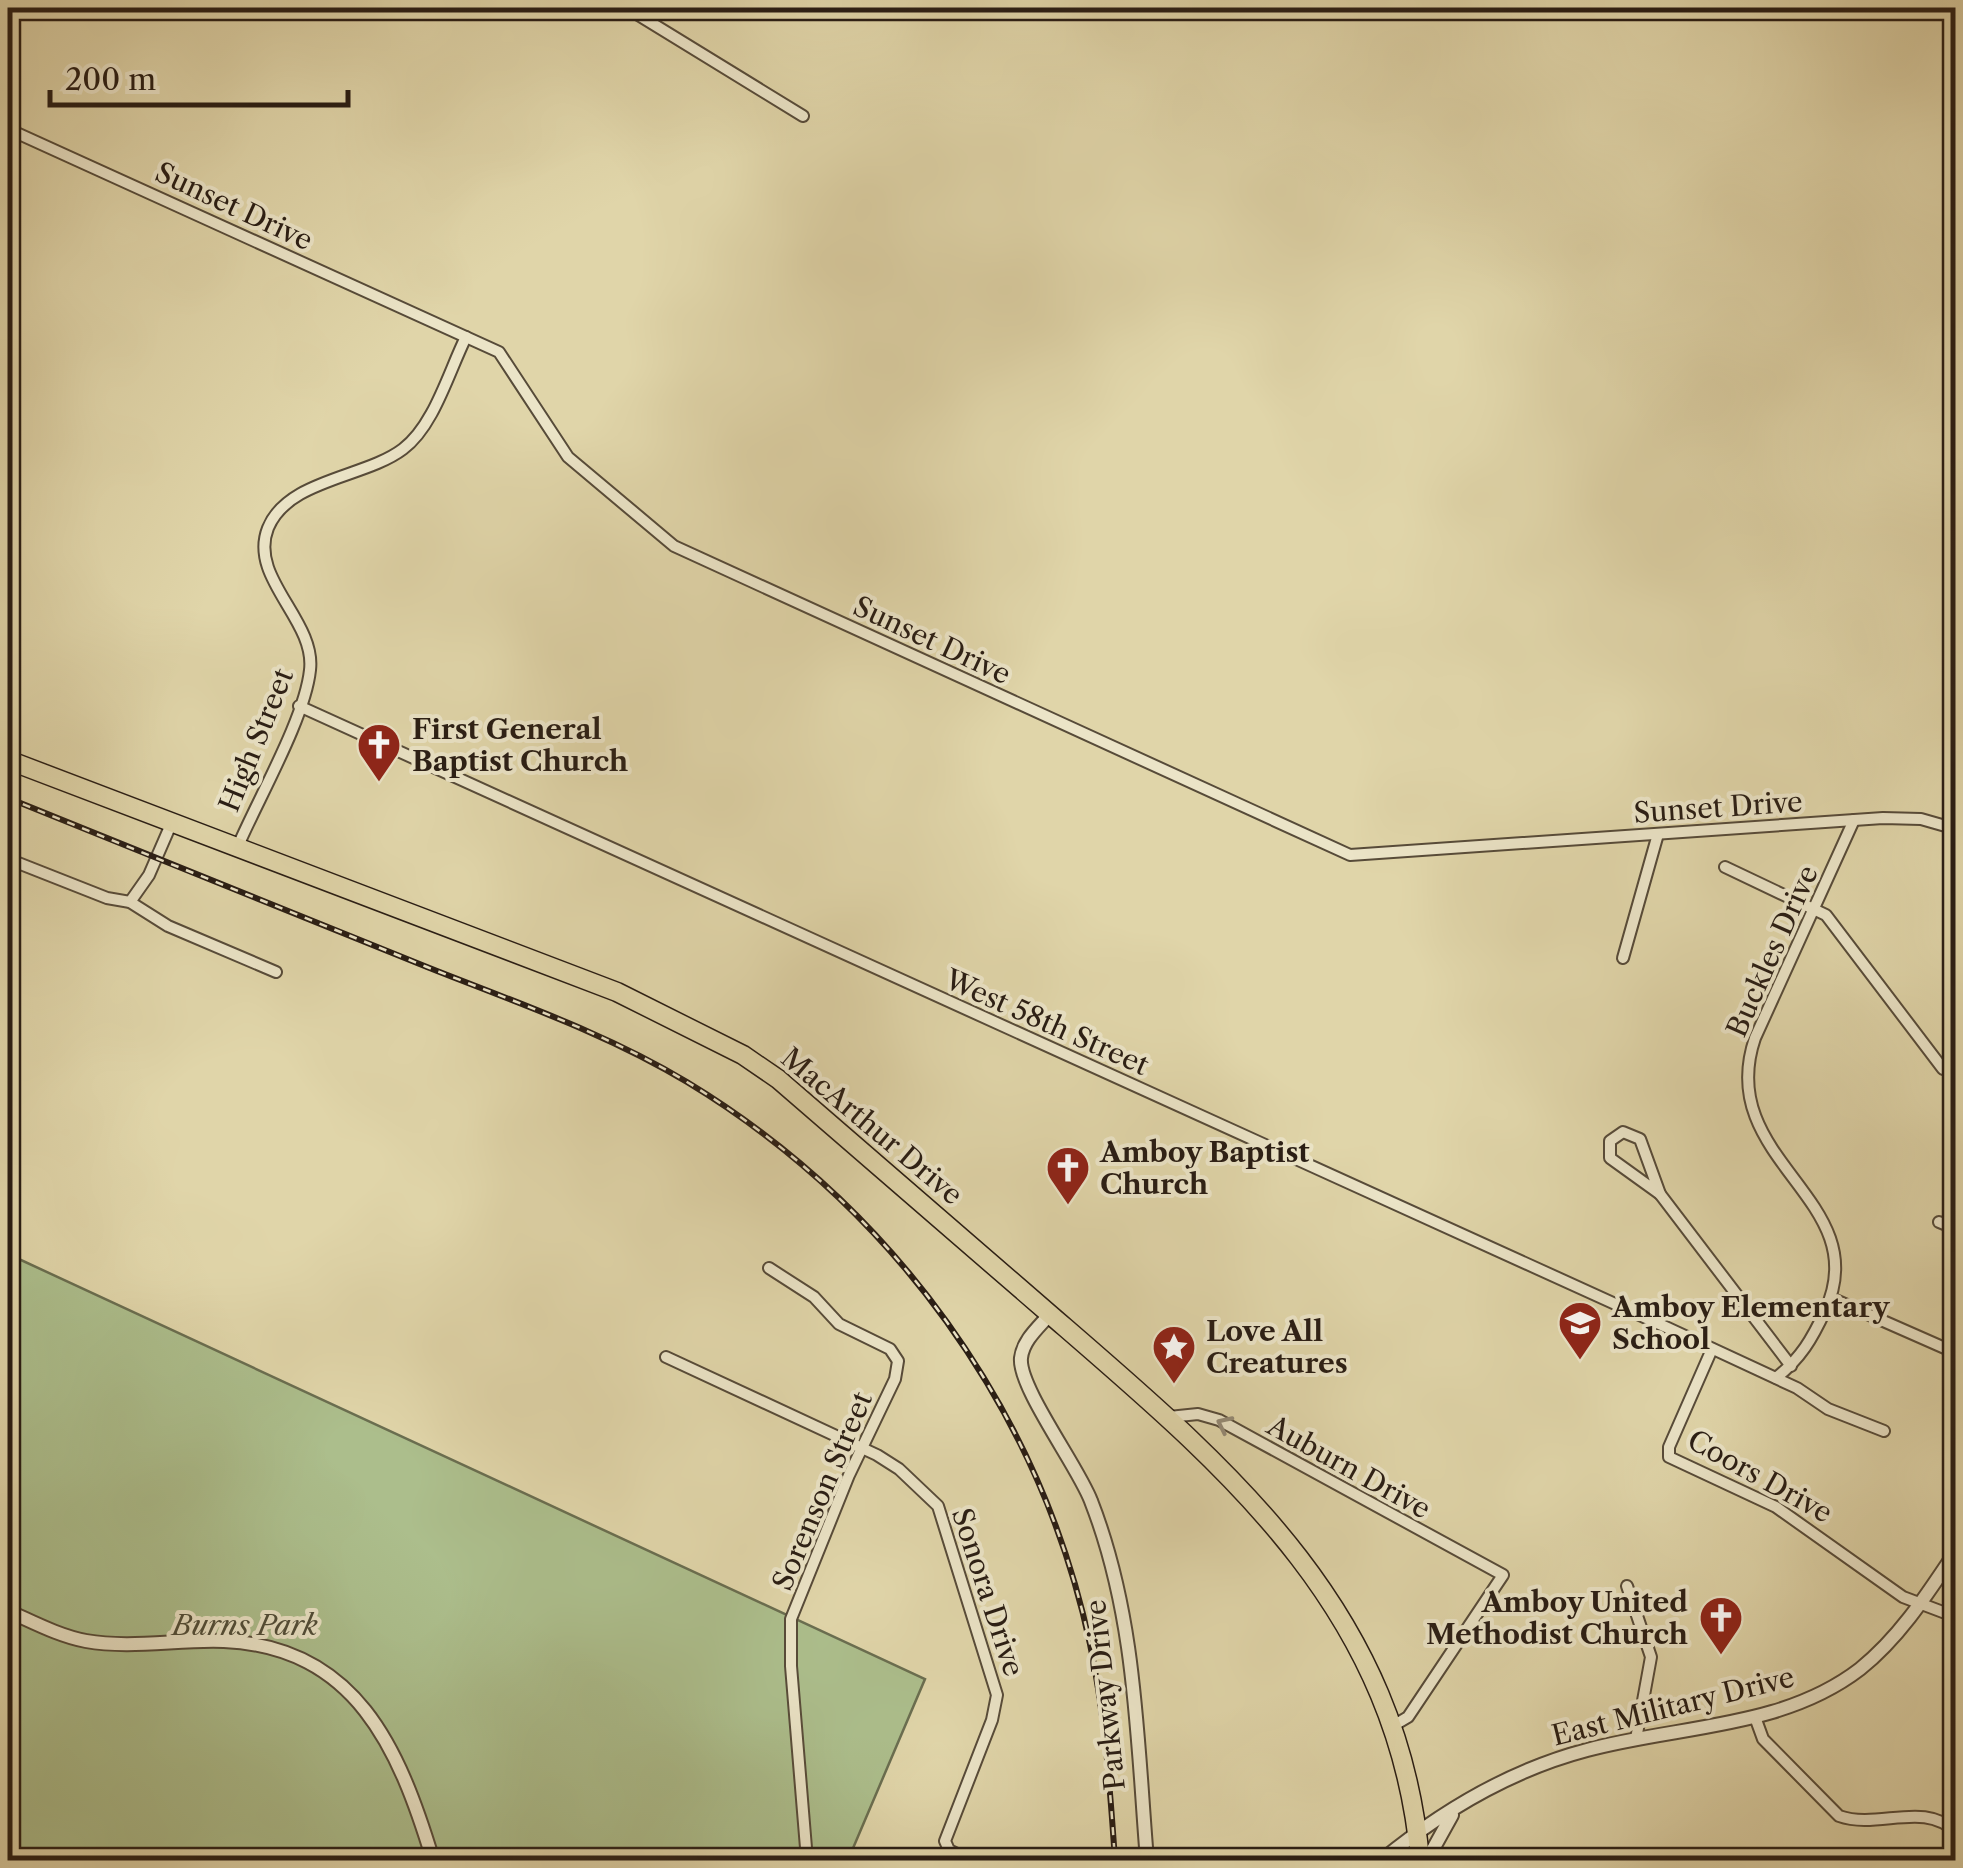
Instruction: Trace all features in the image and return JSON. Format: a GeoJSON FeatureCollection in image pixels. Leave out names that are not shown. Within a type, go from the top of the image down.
{"type":"FeatureCollection","features":[{"type":"Feature","properties":{"kind":"main road","name":"MacArthur Drive"},"geometry":{"type":"LineString","coordinates":[[8,760],[565,970],[743,1055],[778,1079],[1169,1417],[1249,1494],[1297,1552],[1356,1645],[1391,1727],[1423,1860]]}},
{"type":"Feature","properties":{"kind":"street"},"geometry":{"type":"LineString","coordinates":[[627,8],[803,116]]}},
{"type":"Feature","properties":{"kind":"street","name":"Sunset Drive"},"geometry":{"type":"LineString","coordinates":[[8,129],[466,337],[508,360],[568,457],[674,546],[1345,853],[1854,820],[1921,819],[1956,828]]}},
{"type":"Feature","properties":{"kind":"street","name":"High Street"},"geometry":{"type":"LineString","coordinates":[[238,846],[299,706],[310,657],[301,625],[268,564],[268,528],[288,504],[387,459],[415,439],[466,337]]}},
{"type":"Feature","properties":{"kind":"street","name":"West 58th Street"},"geometry":{"type":"LineString","coordinates":[[299,706],[1776,1378],[1828,1409],[1884,1431]]}},
{"type":"Feature","properties":{"kind":"street","name":"Buckles Drive"},"geometry":{"type":"LineString","coordinates":[[1791,1366],[1808,1346],[1831,1298],[1839,1270],[1833,1239],[1758,1126],[1748,1084],[1755,1038],[1854,820]]}},
{"type":"Feature","properties":{"kind":"street"},"geometry":{"type":"LineString","coordinates":[[130,902],[149,875],[172,822]]}},
{"type":"Feature","properties":{"kind":"street"},"geometry":{"type":"LineString","coordinates":[[1623,958],[1658,834]]}},
{"type":"Feature","properties":{"kind":"street"},"geometry":{"type":"LineString","coordinates":[[8,859],[106,898],[130,902],[168,926],[276,972]]}},
{"type":"Feature","properties":{"kind":"street"},"geometry":{"type":"LineString","coordinates":[[1725,867],[1826,915],[1943,1069]]}},
{"type":"Feature","properties":{"kind":"street"},"geometry":{"type":"LineString","coordinates":[[1660,1194],[1610,1158],[1612,1137],[1623,1132],[1638,1136],[1660,1194],[1791,1366],[1776,1378]]}},
{"type":"Feature","properties":{"kind":"street"},"geometry":{"type":"LineString","coordinates":[[1939,1222],[1956,1229]]}},
{"type":"Feature","properties":{"kind":"street","name":"Sorenson Street"},"geometry":{"type":"LineString","coordinates":[[769,1268],[814,1296],[839,1324],[890,1349],[898,1360],[895,1380],[862,1448],[792,1619],[790,1666],[807,1860]]}},
{"type":"Feature","properties":{"kind":"street"},"geometry":{"type":"LineString","coordinates":[[1831,1298],[1956,1353]]}},
{"type":"Feature","properties":{"kind":"street","name":"Parkway Drive"},"geometry":{"type":"LineString","coordinates":[[1050,1314],[1027,1342],[1022,1366],[1088,1494],[1117,1578],[1131,1664],[1146,1860]]}},
{"type":"Feature","properties":{"kind":"street","name":"Coors Drive"},"geometry":{"type":"LineString","coordinates":[[1712,1349],[1669,1447],[1669,1456],[1797,1519],[1920,1604]]}},
{"type":"Feature","properties":{"kind":"street","name":"Sonora Drive"},"geometry":{"type":"LineString","coordinates":[[666,1357],[862,1448],[899,1469],[938,1506],[995,1685],[996,1708],[944,1840],[950,1850],[970,1860]]}},
{"type":"Feature","properties":{"kind":"street","name":"Auburn Drive"},"geometry":{"type":"LineString","coordinates":[[1169,1417],[1198,1414],[1219,1420],[1503,1576],[1408,1717],[1391,1727]]}},
{"type":"Feature","properties":{"kind":"street","name":"East Military Drive"},"geometry":{"type":"LineString","coordinates":[[1382,1860],[1488,1788],[1532,1767],[1636,1739],[1755,1718],[1816,1696],[1850,1676],[1876,1654],[1920,1604],[1956,1551]]}},
{"type":"Feature","properties":{"kind":"street"},"geometry":{"type":"LineString","coordinates":[[1627,1586],[1651,1657],[1636,1739]]}},
{"type":"Feature","properties":{"kind":"street"},"geometry":{"type":"LineString","coordinates":[[1920,1604],[1956,1617]]}},
{"type":"Feature","properties":{"kind":"street"},"geometry":{"type":"LineString","coordinates":[[8,1611],[85,1641],[250,1643],[294,1654],[324,1669],[352,1694],[378,1726],[433,1859]]}},
{"type":"Feature","properties":{"kind":"street"},"geometry":{"type":"LineString","coordinates":[[1755,1718],[1764,1740],[1839,1816],[1856,1821],[1935,1816],[1956,1832]]}},
{"type":"Feature","properties":{"kind":"street"},"geometry":{"type":"LineString","coordinates":[[1423,1860],[1456,1810]]}},
{"type":"Feature","properties":{"kind":"green space","name":"Burns Park"},"geometry":{"type":"Polygon","coordinates":[[[8,1254],[925,1679],[848,1860],[8,1860],[8,1254]]]}},
{"type":"Feature","properties":{"kind":"railway"},"geometry":{"type":"LineString","coordinates":[[8,798],[625,1048],[687,1082],[761,1132],[829,1189],[891,1253],[947,1322],[995,1396],[1035,1475],[1067,1558],[1090,1644],[1103,1725],[1115,1860]]}},
{"type":"Feature","properties":{"kind":"place","name":"First General Baptist Church"},"geometry":{"type":"Point","coordinates":[379,783]}},
{"type":"Feature","properties":{"kind":"place","name":"Amboy Baptist Church"},"geometry":{"type":"Point","coordinates":[1068,1206]}},
{"type":"Feature","properties":{"kind":"place","name":"Amboy Elementary School"},"geometry":{"type":"Point","coordinates":[1580,1361]}},
{"type":"Feature","properties":{"kind":"place","name":"Love All Creatures"},"geometry":{"type":"Point","coordinates":[1174,1385]}},
{"type":"Feature","properties":{"kind":"place","name":"Amboy United Methodist Church"},"geometry":{"type":"Point","coordinates":[1721,1656]}}]}
